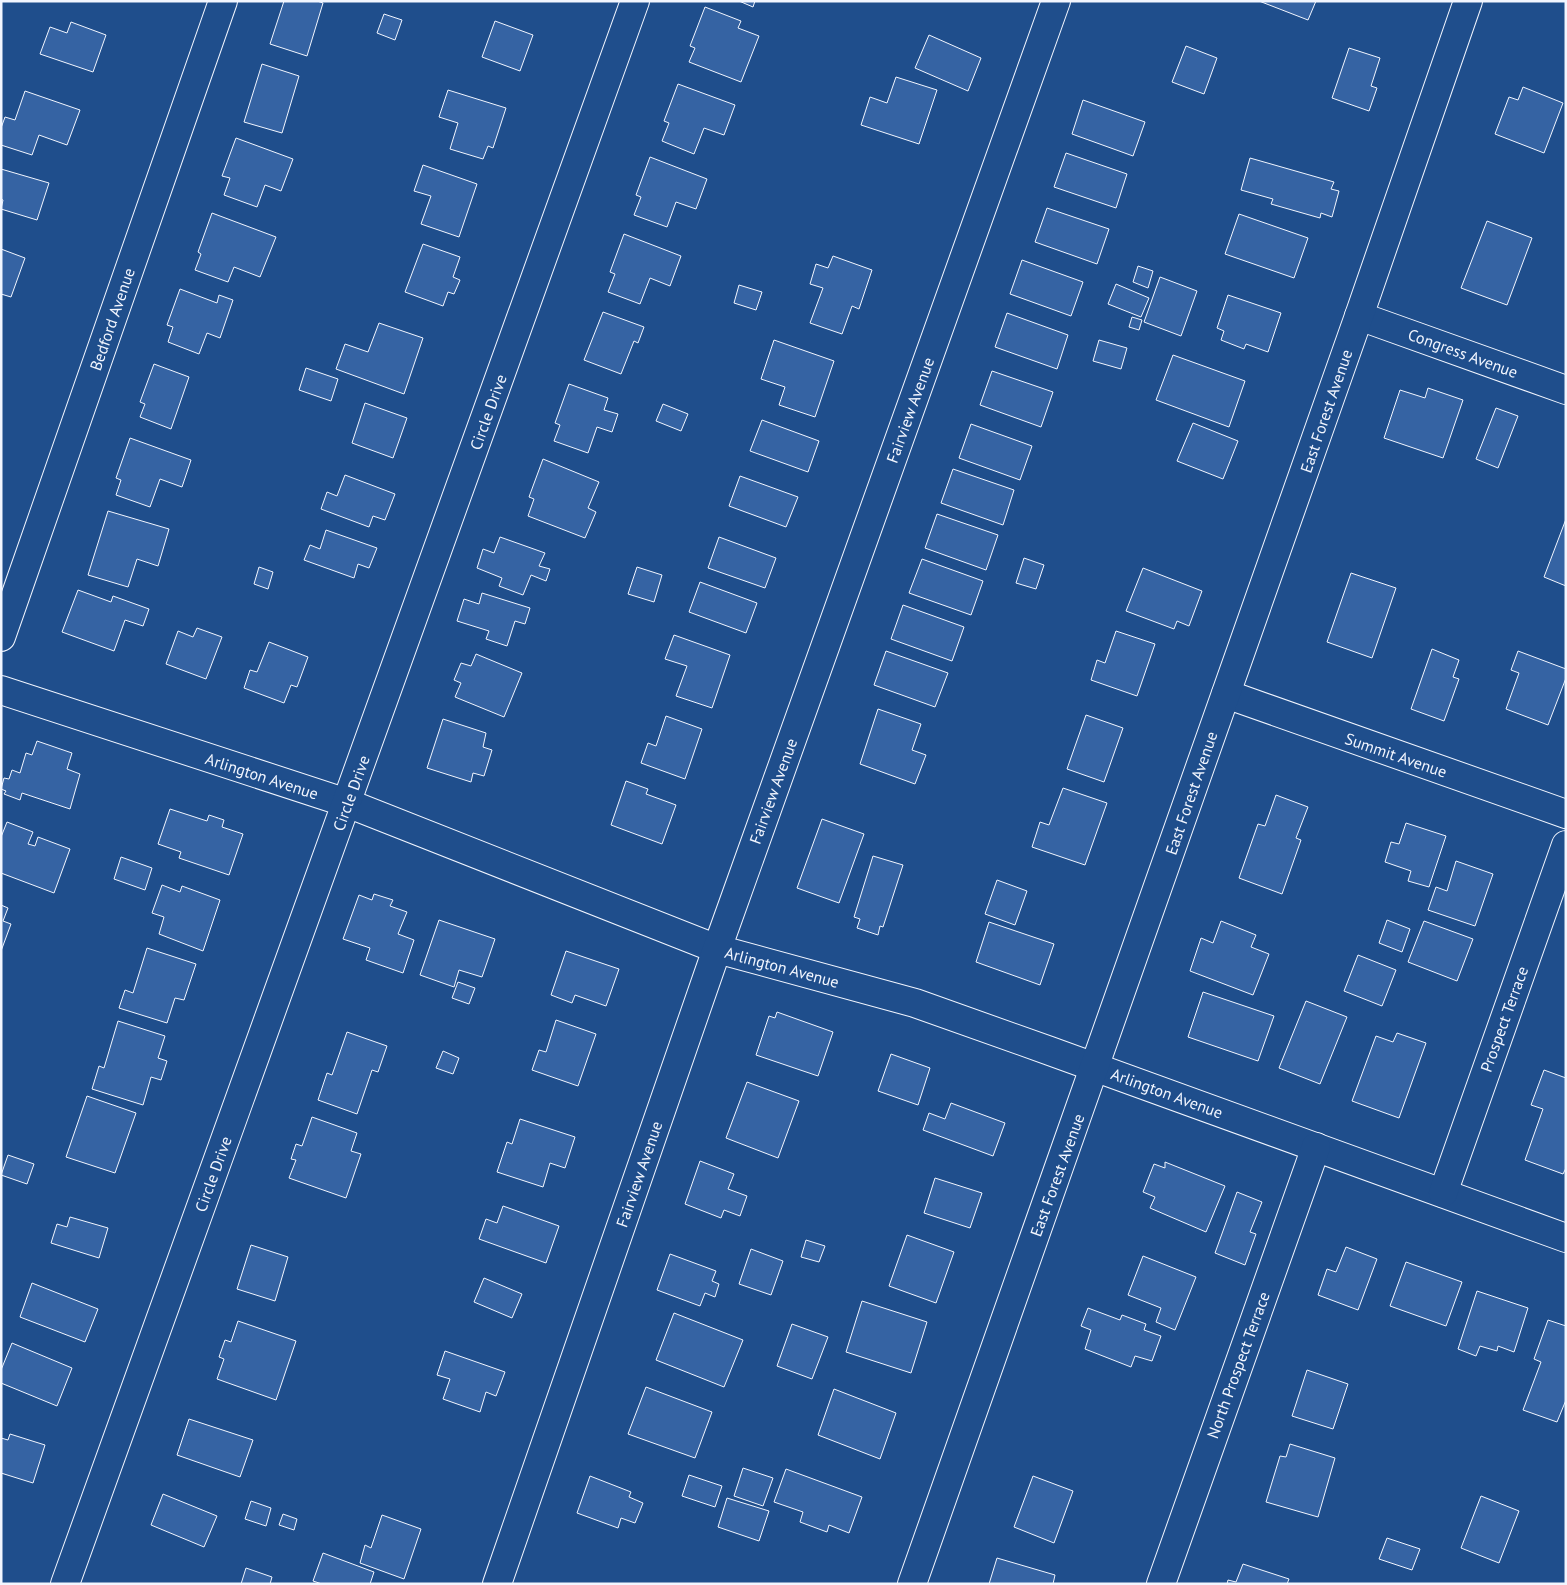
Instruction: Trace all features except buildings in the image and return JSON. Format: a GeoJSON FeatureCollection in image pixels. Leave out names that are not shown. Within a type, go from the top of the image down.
{"type":"FeatureCollection","features":[{"type":"Feature","properties":{"kind":"street","name":"Bedford Avenue"},"geometry":{"type":"LineString","coordinates":[[1,637],[223,1]]}},
{"type":"Feature","properties":{"kind":"street","name":"Circle Drive"},"geometry":{"type":"LineString","coordinates":[[64,1584],[635,1]]}},
{"type":"Feature","properties":{"kind":"street","name":"Fairview Avenue"},"geometry":{"type":"LineString","coordinates":[[497,1584],[717,949],[1056,1]]}},
{"type":"Feature","properties":{"kind":"street","name":"East Forest Avenue"},"geometry":{"type":"LineString","coordinates":[[912,1584],[1359,316],[1468,1]]}},
{"type":"Feature","properties":{"kind":"street","name":"Congress Avenue"},"geometry":{"type":"LineString","coordinates":[[1359,316],[1566,390]]}},
{"type":"Feature","properties":{"kind":"street","name":"Arlington Avenue"},"geometry":{"type":"LineString","coordinates":[[1,690],[347,803],[717,949],[915,1003],[1566,1238]]}},
{"type":"Feature","properties":{"kind":"street","name":"Summit Avenue"},"geometry":{"type":"LineString","coordinates":[[1226,694],[1566,814]]}},
{"type":"Feature","properties":{"kind":"street","name":"Prospect Terrace"},"geometry":{"type":"LineString","coordinates":[[1443,1193],[1566,846]]}},
{"type":"Feature","properties":{"kind":"street","name":"North Prospect Terrace"},"geometry":{"type":"LineString","coordinates":[[1161,1584],[1316,1147]]}}]}
